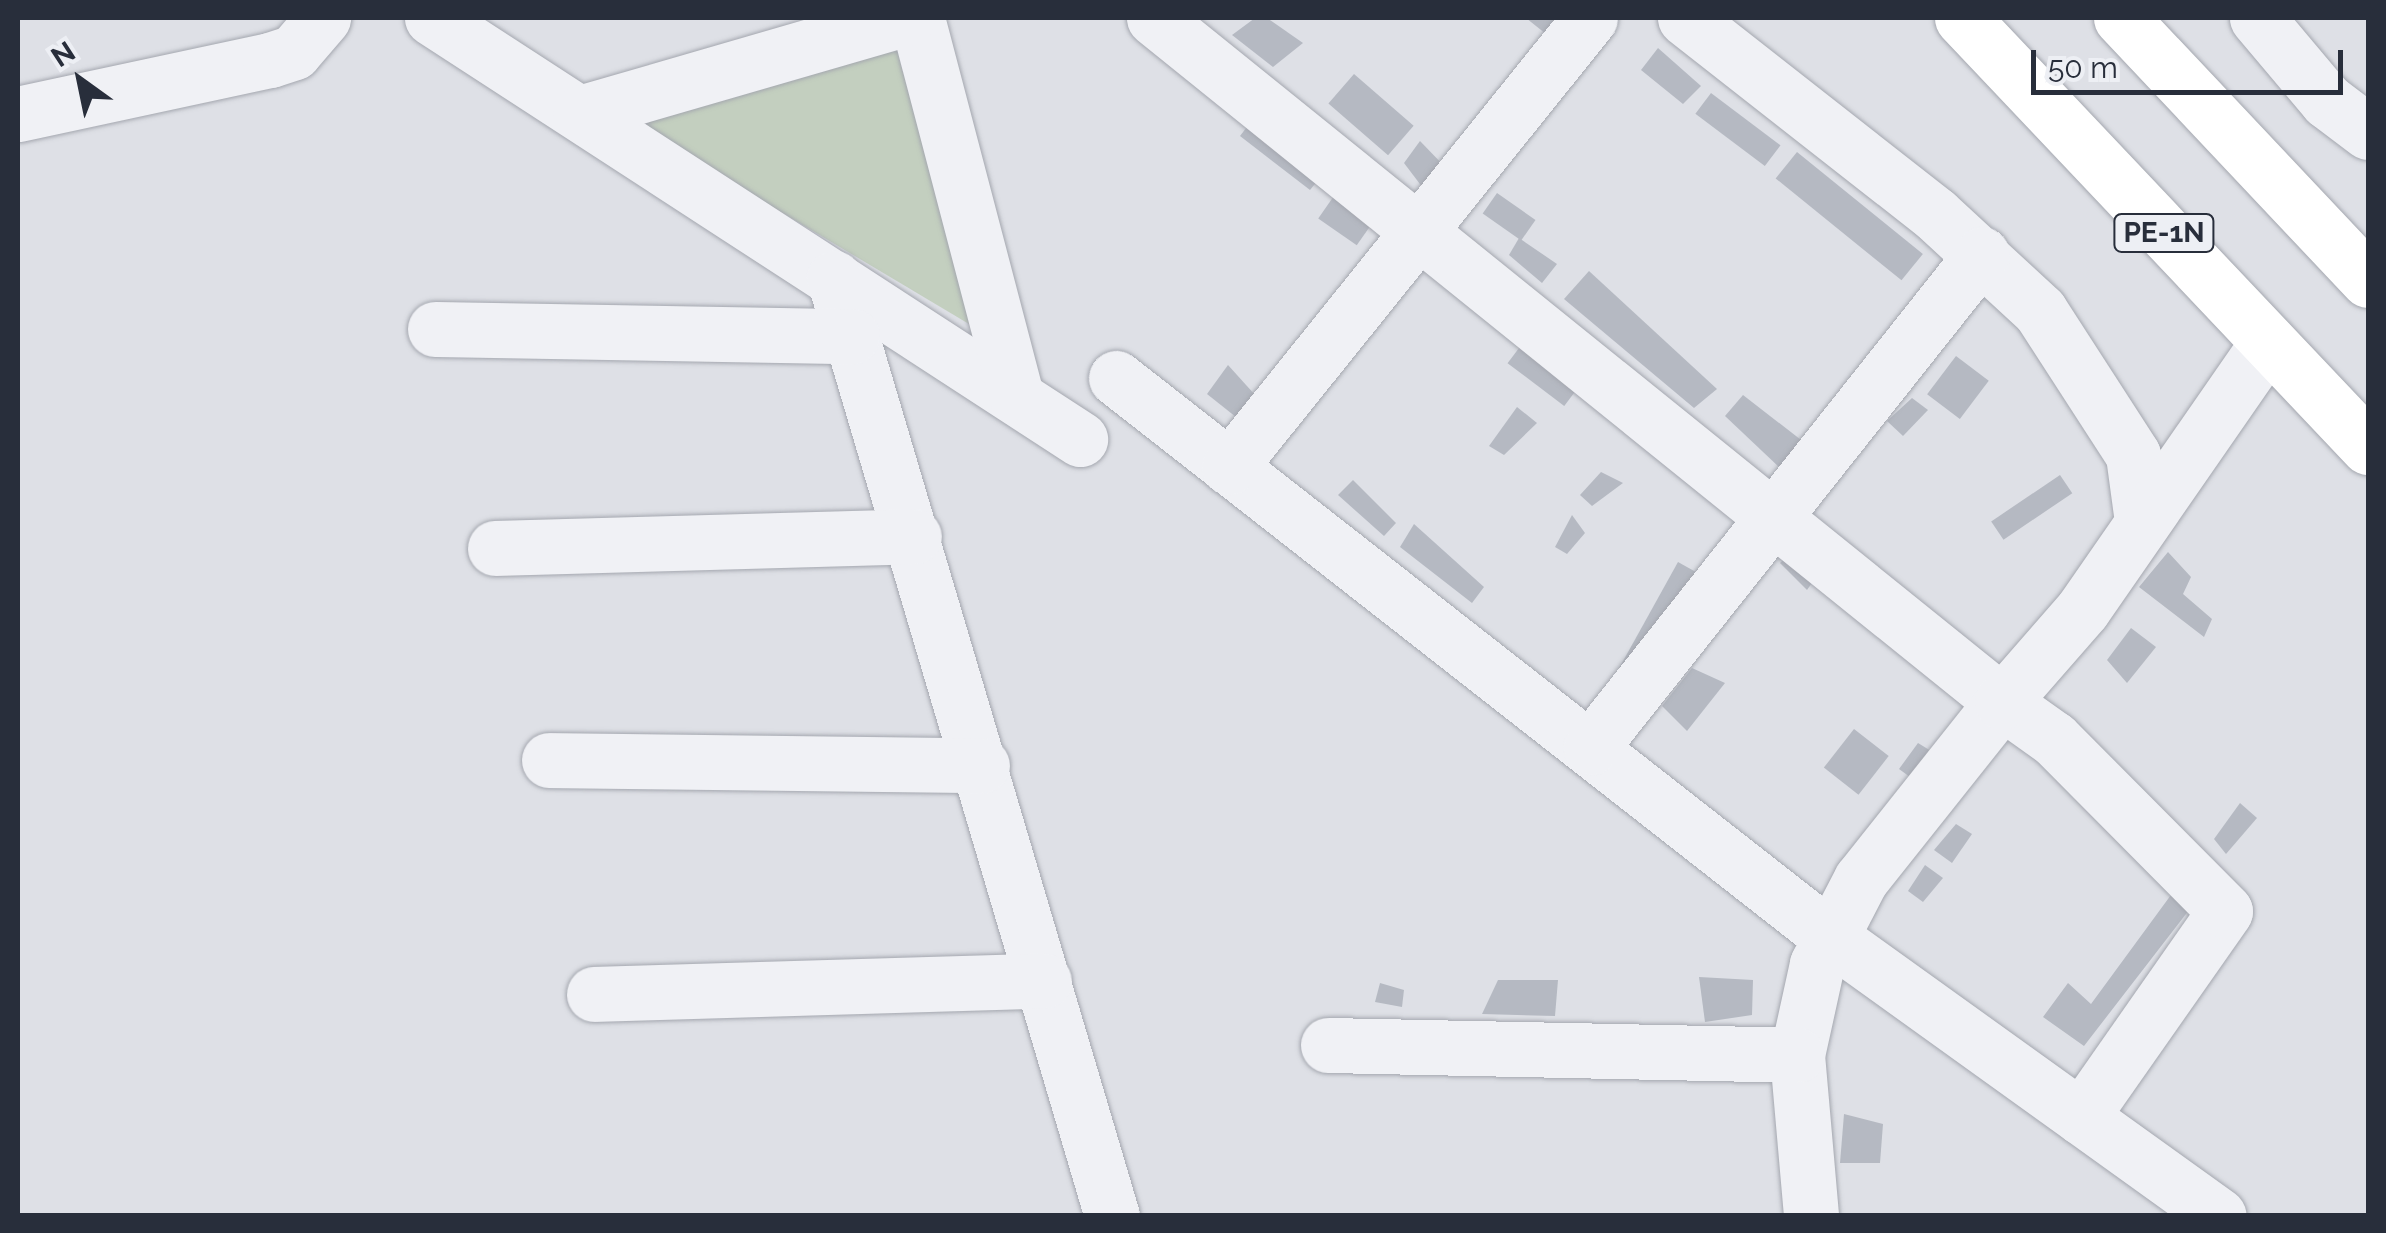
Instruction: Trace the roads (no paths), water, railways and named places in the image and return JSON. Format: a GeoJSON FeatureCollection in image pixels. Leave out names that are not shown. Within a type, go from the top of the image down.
{"type":"FeatureCollection","features":[{"type":"Feature","properties":{"kind":"highway","name":"PE-1N"},"geometry":{"type":"LineString","coordinates":[[1962,18],[2368,446]]}},
{"type":"Feature","properties":{"kind":"highway"},"geometry":{"type":"LineString","coordinates":[[2121,18],[2368,280]]}},
{"type":"Feature","properties":{"kind":"street"},"geometry":{"type":"LineString","coordinates":[[18,114],[270,60],[294,52],[323,18]]}},
{"type":"Feature","properties":{"kind":"street"},"geometry":{"type":"LineString","coordinates":[[432,18],[492,39],[580,113],[1080,439]]}},
{"type":"Feature","properties":{"kind":"street"},"geometry":{"type":"LineString","coordinates":[[580,113],[907,18]]}},
{"type":"Feature","properties":{"kind":"street"},"geometry":{"type":"LineString","coordinates":[[917,18],[1016,396]]}},
{"type":"Feature","properties":{"kind":"street"},"geometry":{"type":"LineString","coordinates":[[1154,18],[1421,226],[2002,702],[2054,739],[2225,911],[2081,1118]]}},
{"type":"Feature","properties":{"kind":"street"},"geometry":{"type":"LineString","coordinates":[[1229,467],[1590,18]]}},
{"type":"Feature","properties":{"kind":"street"},"geometry":{"type":"LineString","coordinates":[[1684,18],[1982,254],[2040,311],[2097,389],[2133,455],[2142,522]]}},
{"type":"Feature","properties":{"kind":"street"},"geometry":{"type":"LineString","coordinates":[[2256,18],[2327,101],[2368,132]]}},
{"type":"Feature","properties":{"kind":"street"},"geometry":{"type":"LineString","coordinates":[[1591,747],[1982,254]]}},
{"type":"Feature","properties":{"kind":"street"},"geometry":{"type":"LineString","coordinates":[[834,278],[982,765],[1112,1216]]}},
{"type":"Feature","properties":{"kind":"street"},"geometry":{"type":"LineString","coordinates":[[435,329],[852,336]]}},
{"type":"Feature","properties":{"kind":"street"},"geometry":{"type":"LineString","coordinates":[[1810,1216],[1797,1054],[1828,935],[1861,879],[2142,522],[2268,342]]}},
{"type":"Feature","properties":{"kind":"street"},"geometry":{"type":"LineString","coordinates":[[1116,378],[1828,935],[2219,1216]]}},
{"type":"Feature","properties":{"kind":"street"},"geometry":{"type":"LineString","coordinates":[[495,548],[914,536]]}},
{"type":"Feature","properties":{"kind":"street"},"geometry":{"type":"LineString","coordinates":[[549,760],[982,765]]}},
{"type":"Feature","properties":{"kind":"street"},"geometry":{"type":"LineString","coordinates":[[594,994],[1044,981]]}},
{"type":"Feature","properties":{"kind":"street"},"geometry":{"type":"LineString","coordinates":[[1328,1045],[1797,1054]]}}]}
